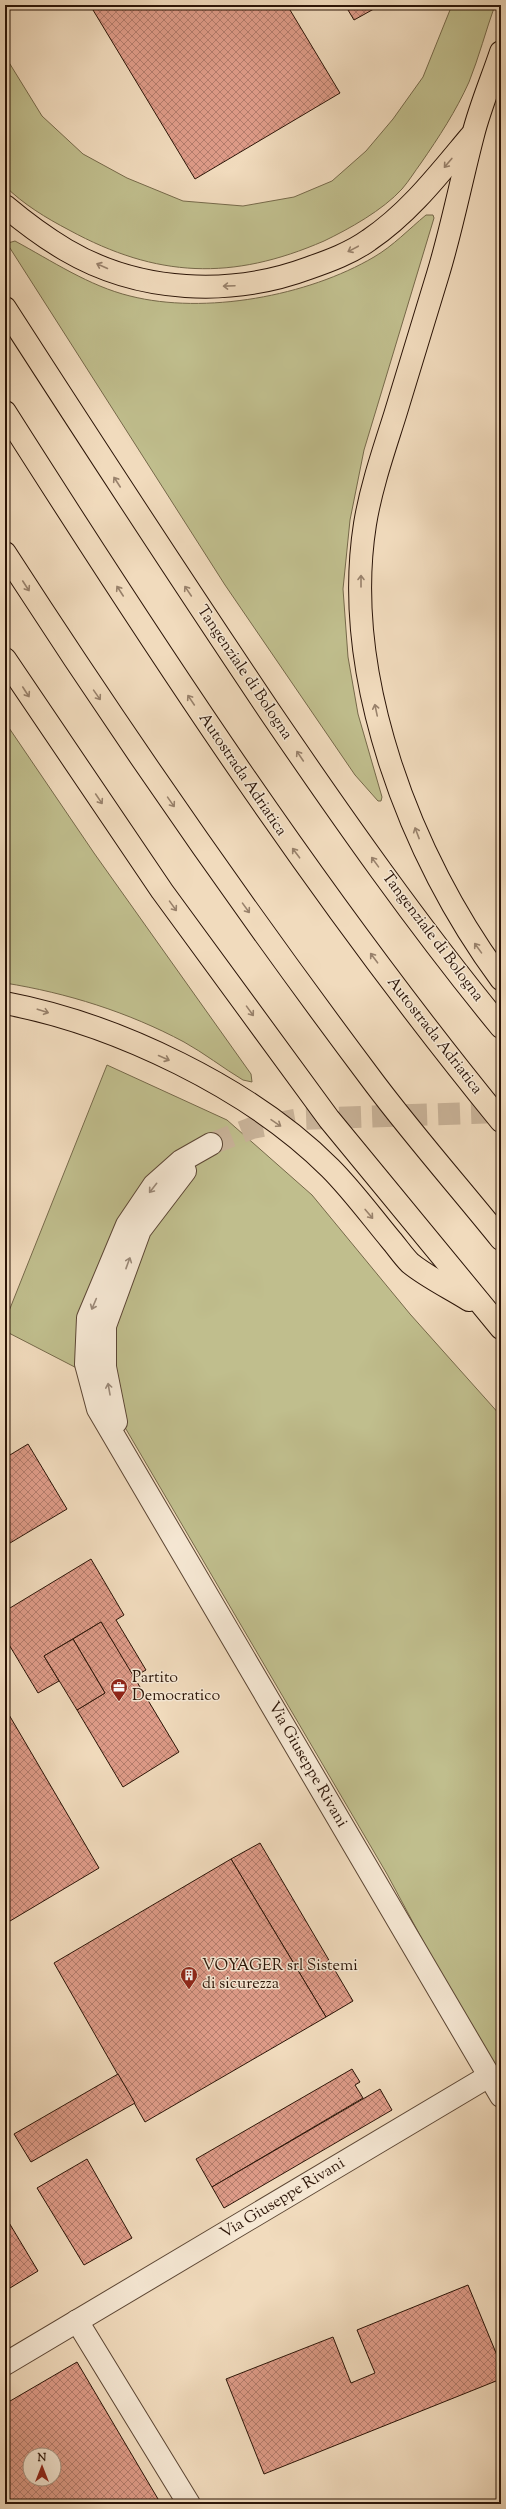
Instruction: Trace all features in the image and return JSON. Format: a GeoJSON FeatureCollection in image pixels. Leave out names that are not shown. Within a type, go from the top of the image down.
{"type":"FeatureCollection","features":[{"type":"Feature","properties":{"kind":"highway"},"geometry":{"type":"LineString","coordinates":[[501,52],[473,133],[443,259],[384,448],[365,523],[360,571],[360,607],[365,653],[377,714],[395,776],[420,841],[448,896],[475,944],[501,979]]}},
{"type":"Feature","properties":{"kind":"highway"},"geometry":{"type":"LineString","coordinates":[[5,206],[67,251],[110,270],[162,284],[194,288],[239,286],[284,278],[333,259],[368,241],[397,218],[430,185],[473,133]]}},
{"type":"Feature","properties":{"kind":"highway","name":"Tangenziale di Bologna"},"geometry":{"type":"LineString","coordinates":[[5,308],[163,554],[328,797],[451,966],[501,1027]]}},
{"type":"Feature","properties":{"kind":"highway","name":"Autostrada Adriatica"},"geometry":{"type":"LineString","coordinates":[[5,412],[156,648],[276,826],[435,1040],[501,1121]]}},
{"type":"Feature","properties":{"kind":"highway"},"geometry":{"type":"LineString","coordinates":[[5,553],[92,688],[213,862],[376,1085],[501,1239]]}},
{"type":"Feature","properties":{"kind":"highway"},"geometry":{"type":"LineString","coordinates":[[5,659],[162,891],[320,1106],[501,1328]]}},
{"type":"Feature","properties":{"kind":"highway"},"geometry":{"type":"LineString","coordinates":[[5,1003],[38,1009],[108,1033],[168,1059],[237,1096],[284,1128],[330,1168],[410,1263],[484,1309]]}},
{"type":"Feature","properties":{"kind":"street","name":"Via Giuseppe Rivani"},"geometry":{"type":"LineString","coordinates":[[208,1146],[140,1230],[106,1326],[106,1367],[114,1418],[126,1454],[501,2096]]}},
{"type":"Feature","properties":{"kind":"street","name":"Via Giuseppe Rivani"},"geometry":{"type":"LineString","coordinates":[[5,2364],[489,2076]]}},
{"type":"Feature","properties":{"kind":"street"},"geometry":{"type":"LineString","coordinates":[[78,2321],[189,2504]]}},
{"type":"Feature","properties":{"kind":"shaded area"},"geometry":{"type":"Polygon","coordinates":[[[452,5],[495,5],[473,73],[459,103],[447,124],[402,189],[376,212],[324,241],[290,254],[258,263],[226,268],[195,268],[164,265],[133,258],[101,246],[52,221],[19,199],[5,186],[5,56],[42,116],[83,154],[127,178],[183,201],[243,206],[294,197],[332,181],[366,151],[393,119],[423,77],[452,5]]]}},
{"type":"Feature","properties":{"kind":"shaded area"},"geometry":{"type":"Polygon","coordinates":[[[426,215],[433,215],[434,218],[364,450],[350,520],[343,589],[348,657],[358,714],[382,797],[381,801],[378,801],[355,775],[225,585],[8,243],[15,241],[57,265],[115,292],[159,301],[190,303],[223,302],[255,298],[288,291],[319,282],[348,271],[381,253],[426,215]]]}},
{"type":"Feature","properties":{"kind":"shaded area"},"geometry":{"type":"Polygon","coordinates":[[[5,722],[94,853],[251,1074],[252,1082],[243,1080],[199,1051],[163,1031],[119,1013],[74,998],[5,983],[5,722]]]}},
{"type":"Feature","properties":{"kind":"shaded area"},"geometry":{"type":"Polygon","coordinates":[[[107,1065],[227,1120],[312,1195],[410,1314],[501,1416],[501,2086],[387,1874],[96,1378],[5,1331],[5,1321],[107,1065]]]}},
{"type":"Feature","properties":{"kind":"building"},"geometry":{"type":"Polygon","coordinates":[[[90,5],[287,5],[340,93],[195,179],[90,5]]]}},
{"type":"Feature","properties":{"kind":"building"},"geometry":{"type":"Polygon","coordinates":[[[345,5],[381,5],[354,20],[345,5]]]}},
{"type":"Feature","properties":{"kind":"building"},"geometry":{"type":"Polygon","coordinates":[[[28,1444],[67,1509],[5,1546],[5,1458],[28,1444]]]}},
{"type":"Feature","properties":{"kind":"building"},"geometry":{"type":"Polygon","coordinates":[[[91,1559],[124,1615],[116,1620],[146,1670],[133,1677],[101,1622],[44,1656],[59,1681],[38,1693],[5,1638],[5,1611],[91,1559]]]}},
{"type":"Feature","properties":{"kind":"building","name":"Partito Democratico"},"geometry":{"type":"Polygon","coordinates":[[[101,1622],[179,1752],[123,1787],[77,1710],[105,1693],[73,1639],[101,1622]]]}},
{"type":"Feature","properties":{"kind":"building"},"geometry":{"type":"Polygon","coordinates":[[[73,1639],[105,1693],[77,1710],[44,1656],[73,1639]]]}},
{"type":"Feature","properties":{"kind":"building"},"geometry":{"type":"Polygon","coordinates":[[[5,1708],[99,1868],[5,1924],[5,1708]]]}},
{"type":"Feature","properties":{"kind":"building"},"geometry":{"type":"Polygon","coordinates":[[[260,1843],[353,2001],[326,2017],[231,1859],[260,1843]]]}},
{"type":"Feature","properties":{"kind":"building","name":"VOYAGER srl Sistemi di sicurezza"},"geometry":{"type":"Polygon","coordinates":[[[231,1859],[326,2017],[145,2122],[54,1963],[231,1859]]]}},
{"type":"Feature","properties":{"kind":"building"},"geometry":{"type":"Polygon","coordinates":[[[352,2069],[360,2082],[355,2085],[363,2098],[212,2187],[196,2159],[352,2069]]]}},
{"type":"Feature","properties":{"kind":"building"},"geometry":{"type":"Polygon","coordinates":[[[118,2074],[135,2103],[31,2162],[14,2134],[118,2074]]]}},
{"type":"Feature","properties":{"kind":"building"},"geometry":{"type":"Polygon","coordinates":[[[380,2089],[392,2110],[224,2208],[212,2187],[380,2089]]]}},
{"type":"Feature","properties":{"kind":"building"},"geometry":{"type":"Polygon","coordinates":[[[87,2159],[132,2238],[84,2265],[37,2188],[87,2159]]]}},
{"type":"Feature","properties":{"kind":"building"},"geometry":{"type":"Polygon","coordinates":[[[5,2216],[38,2271],[5,2291],[5,2216]]]}},
{"type":"Feature","properties":{"kind":"building"},"geometry":{"type":"Polygon","coordinates":[[[468,2285],[501,2365],[501,2379],[264,2474],[226,2379],[333,2337],[351,2383],[375,2373],[357,2330],[468,2285]]]}},
{"type":"Feature","properties":{"kind":"building"},"geometry":{"type":"Polygon","coordinates":[[[77,2362],[161,2504],[5,2504],[5,2404],[77,2362]]]}},
{"type":"Feature","properties":{"kind":"tunnel"},"geometry":{"type":"LineString","coordinates":[[211,1144],[252,1128],[300,1119],[501,1112]]}},
{"type":"Feature","properties":{"kind":"place","name":"Partito Democratico"},"geometry":{"type":"Point","coordinates":[119,1702]}},
{"type":"Feature","properties":{"kind":"place","name":"VOYAGER srl Sistemi di sicurezza"},"geometry":{"type":"Point","coordinates":[189,1990]}}]}
